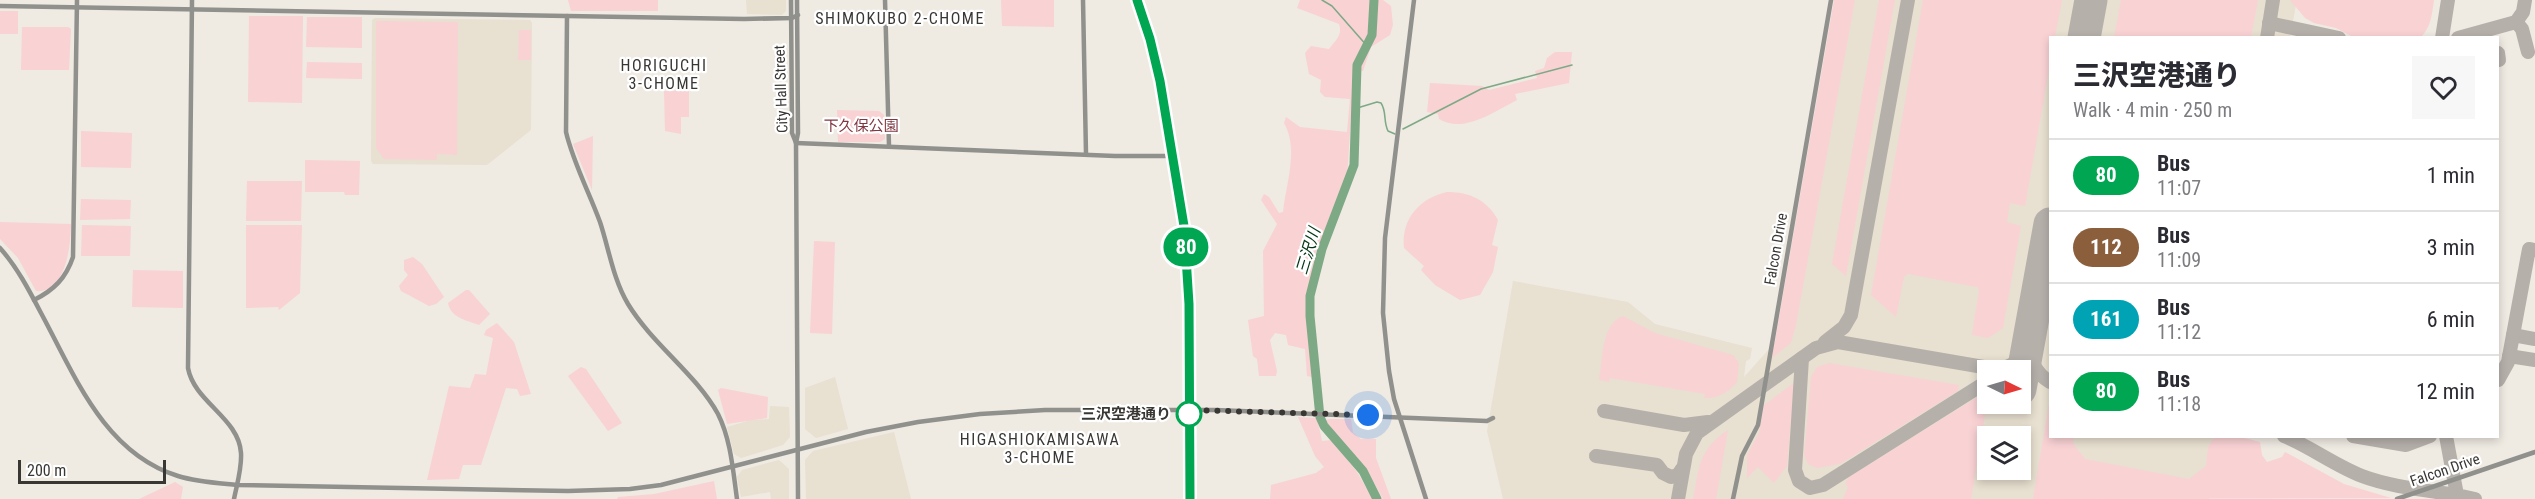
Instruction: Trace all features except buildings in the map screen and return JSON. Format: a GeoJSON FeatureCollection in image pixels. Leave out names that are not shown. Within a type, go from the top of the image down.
{"type":"FeatureCollection","features":[{"type":"Feature","properties":{"kind":"main road"},"geometry":{"type":"LineString","coordinates":[[1137,0],[1150,39],[1184,226],[1188,273],[1190,499]]}},
{"type":"Feature","properties":{"kind":"street"},"geometry":{"type":"LineString","coordinates":[[34,300],[47,294],[61,281],[73,257],[77,0]]}},
{"type":"Feature","properties":{"kind":"street"},"geometry":{"type":"LineString","coordinates":[[192,0],[188,368],[193,385],[239,441],[241,460],[234,499]]}},
{"type":"Feature","properties":{"kind":"street","name":"City Hall Street"},"geometry":{"type":"LineString","coordinates":[[792,0],[792,133],[796,143]]}},
{"type":"Feature","properties":{"kind":"street","name":"City Hall Street"},"geometry":{"type":"LineString","coordinates":[[796,143],[798,133],[797,0]]}},
{"type":"Feature","properties":{"kind":"street"},"geometry":{"type":"LineString","coordinates":[[885,0],[889,146]]}},
{"type":"Feature","properties":{"kind":"street"},"geometry":{"type":"LineString","coordinates":[[1083,0],[1086,154]]}},
{"type":"Feature","properties":{"kind":"street"},"geometry":{"type":"LineString","coordinates":[[1414,0],[1383,271],[1383,312],[1389,371],[1400,417],[1426,499]]}},
{"type":"Feature","properties":{"kind":"street","name":"Falcon Drive"},"geometry":{"type":"LineString","coordinates":[[1733,499],[1742,456],[1758,425],[1831,0]]}},
{"type":"Feature","properties":{"kind":"street"},"geometry":{"type":"LineString","coordinates":[[0,6],[567,16],[792,18],[798,15]]}},
{"type":"Feature","properties":{"kind":"street"},"geometry":{"type":"LineString","coordinates":[[567,16],[566,132],[601,224],[619,283],[629,305],[645,329],[712,404],[726,435],[737,499]]}},
{"type":"Feature","properties":{"kind":"street"},"geometry":{"type":"LineString","coordinates":[[798,499],[796,143],[1173,156]]}},
{"type":"Feature","properties":{"kind":"street"},"geometry":{"type":"LineString","coordinates":[[0,248],[17,269],[93,408],[124,446],[155,466],[179,476],[204,482],[597,491],[661,485],[732,465],[887,428],[980,414],[1045,410],[1311,412],[1487,421],[1493,418]]}},
{"type":"Feature","properties":{"kind":"street","name":"Falcon Drive"},"geometry":{"type":"LineString","coordinates":[[2397,499],[2535,452]]}},
{"type":"Feature","properties":{"kind":"shaded area"},"geometry":{"type":"Polygon","coordinates":[[[746,0],[786,0],[786,11],[782,15],[747,14],[746,0]]]}},
{"type":"Feature","properties":{"kind":"shaded area"},"geometry":{"type":"Polygon","coordinates":[[[1844,0],[2297,0],[2290,36],[2049,36],[2049,438],[2220,438],[2209,499],[1503,499],[1487,431],[1513,281],[1628,302],[1655,324],[1752,348],[1750,359],[1746,361],[1744,377],[1781,336],[1844,0]]]}},
{"type":"Feature","properties":{"kind":"shaded area"},"geometry":{"type":"Polygon","coordinates":[[[375,18],[530,20],[532,23],[531,130],[487,165],[373,164],[371,161],[372,20],[375,18]]]}},
{"type":"Feature","properties":{"kind":"shaded area"},"geometry":{"type":"Polygon","coordinates":[[[835,377],[848,429],[816,438],[805,429],[805,388],[835,377]]]}},
{"type":"Feature","properties":{"kind":"shaded area"},"geometry":{"type":"Polygon","coordinates":[[[770,406],[789,407],[790,437],[783,445],[741,458],[734,454],[727,427],[751,420],[769,419],[770,406]]]}},
{"type":"Feature","properties":{"kind":"shaded area"},"geometry":{"type":"Polygon","coordinates":[[[894,432],[911,499],[806,499],[805,460],[813,451],[894,432]]]}},
{"type":"Feature","properties":{"kind":"shaded area"},"geometry":{"type":"Polygon","coordinates":[[[779,460],[789,469],[789,499],[771,499],[770,492],[741,497],[737,477],[742,470],[779,460]]]}},
{"type":"Feature","properties":{"kind":"green space"},"geometry":{"type":"Polygon","coordinates":[[[568,0],[658,0],[658,11],[571,11],[568,0]]]}},
{"type":"Feature","properties":{"kind":"green space"},"geometry":{"type":"Polygon","coordinates":[[[1001,0],[1054,0],[1054,27],[1002,26],[1001,0]]]}},
{"type":"Feature","properties":{"kind":"green space"},"geometry":{"type":"Polygon","coordinates":[[[1300,0],[1383,0],[1391,6],[1393,25],[1390,35],[1371,47],[1363,71],[1354,72],[1347,178],[1315,255],[1306,305],[1312,377],[1307,376],[1305,349],[1288,345],[1286,335],[1275,333],[1270,340],[1277,371],[1276,376],[1259,376],[1257,359],[1253,356],[1248,320],[1264,316],[1263,251],[1277,224],[1261,200],[1264,194],[1269,197],[1279,213],[1283,212],[1291,155],[1291,144],[1284,123],[1286,117],[1300,127],[1347,132],[1350,99],[1325,97],[1320,92],[1321,80],[1309,74],[1305,53],[1311,46],[1329,49],[1339,35],[1339,24],[1297,8],[1300,0]]]}},
{"type":"Feature","properties":{"kind":"green space"},"geometry":{"type":"Polygon","coordinates":[[[1834,0],[1855,0],[1796,325],[1791,343],[1772,358],[1834,0]]]}},
{"type":"Feature","properties":{"kind":"green space"},"geometry":{"type":"Polygon","coordinates":[[[1879,0],[1895,0],[1846,276],[1832,264],[1879,0]]]}},
{"type":"Feature","properties":{"kind":"green space"},"geometry":{"type":"Polygon","coordinates":[[[1923,0],[2062,0],[2055,36],[2049,36],[2049,70],[2025,206],[2010,203],[2007,222],[2021,226],[2003,328],[1988,338],[1972,335],[1979,290],[1977,287],[1908,274],[1904,277],[1896,317],[1871,295],[1923,0]]]}},
{"type":"Feature","properties":{"kind":"green space"},"geometry":{"type":"Polygon","coordinates":[[[2121,0],[2258,0],[2251,36],[2114,36],[2121,0]]]}},
{"type":"Feature","properties":{"kind":"green space"},"geometry":{"type":"Polygon","coordinates":[[[2290,0],[2434,0],[2429,25],[2422,36],[2351,36],[2336,28],[2314,23],[2305,18],[2290,0]]]}},
{"type":"Feature","properties":{"kind":"green space"},"geometry":{"type":"Polygon","coordinates":[[[0,11],[18,11],[18,34],[0,34],[0,11]]]}},
{"type":"Feature","properties":{"kind":"green space"},"geometry":{"type":"Polygon","coordinates":[[[249,16],[303,16],[302,103],[248,102],[249,16]]]}},
{"type":"Feature","properties":{"kind":"green space"},"geometry":{"type":"Polygon","coordinates":[[[307,17],[362,17],[362,48],[306,47],[307,17]]]}},
{"type":"Feature","properties":{"kind":"green space"},"geometry":{"type":"Polygon","coordinates":[[[376,21],[458,22],[457,155],[437,154],[437,160],[384,159],[376,148],[376,21]]]}},
{"type":"Feature","properties":{"kind":"green space"},"geometry":{"type":"Polygon","coordinates":[[[22,27],[68,27],[71,29],[69,70],[21,70],[22,27]]]}},
{"type":"Feature","properties":{"kind":"green space"},"geometry":{"type":"Polygon","coordinates":[[[519,30],[531,30],[531,60],[518,60],[519,30]]]}},
{"type":"Feature","properties":{"kind":"green space"},"geometry":{"type":"Polygon","coordinates":[[[1555,52],[1572,52],[1569,83],[1515,94],[1517,100],[1468,123],[1448,123],[1439,119],[1438,114],[1427,112],[1430,83],[1482,86],[1489,90],[1537,78],[1535,71],[1544,68],[1547,58],[1555,52]]]}},
{"type":"Feature","properties":{"kind":"green space"},"geometry":{"type":"Polygon","coordinates":[[[307,62],[362,63],[362,79],[306,78],[307,62]]]}},
{"type":"Feature","properties":{"kind":"green space"},"geometry":{"type":"Polygon","coordinates":[[[689,90],[689,117],[681,117],[681,134],[665,131],[664,91],[689,90]]]}},
{"type":"Feature","properties":{"kind":"green space","name":"下久保公園"},"geometry":{"type":"Polygon","coordinates":[[[837,110],[879,111],[884,115],[885,139],[880,142],[838,142],[837,110]]]}},
{"type":"Feature","properties":{"kind":"green space"},"geometry":{"type":"Polygon","coordinates":[[[81,131],[132,133],[131,168],[81,167],[81,131]]]}},
{"type":"Feature","properties":{"kind":"green space"},"geometry":{"type":"Polygon","coordinates":[[[593,136],[592,190],[573,144],[593,136]]]}},
{"type":"Feature","properties":{"kind":"green space"},"geometry":{"type":"Polygon","coordinates":[[[305,160],[360,161],[359,195],[345,195],[344,192],[305,192],[305,160]]]}},
{"type":"Feature","properties":{"kind":"green space"},"geometry":{"type":"Polygon","coordinates":[[[247,181],[302,181],[301,221],[246,221],[247,181]]]}},
{"type":"Feature","properties":{"kind":"green space"},"geometry":{"type":"Polygon","coordinates":[[[1447,192],[1477,198],[1489,207],[1498,220],[1492,245],[1498,247],[1493,272],[1480,295],[1460,300],[1435,285],[1421,270],[1424,266],[1404,248],[1406,228],[1414,211],[1428,199],[1447,192]]]}},
{"type":"Feature","properties":{"kind":"green space"},"geometry":{"type":"Polygon","coordinates":[[[81,199],[131,200],[130,219],[80,220],[81,199]]]}},
{"type":"Feature","properties":{"kind":"green space"},"geometry":{"type":"Polygon","coordinates":[[[0,222],[71,224],[65,266],[54,285],[46,290],[36,291],[18,258],[0,239],[0,222]]]}},
{"type":"Feature","properties":{"kind":"green space"},"geometry":{"type":"Polygon","coordinates":[[[82,225],[131,226],[130,256],[81,256],[82,225]]]}},
{"type":"Feature","properties":{"kind":"green space"},"geometry":{"type":"Polygon","coordinates":[[[246,225],[302,225],[300,293],[279,310],[278,307],[246,308],[246,225]]]}},
{"type":"Feature","properties":{"kind":"green space"},"geometry":{"type":"Polygon","coordinates":[[[814,241],[835,242],[832,334],[810,333],[814,241]]]}},
{"type":"Feature","properties":{"kind":"green space"},"geometry":{"type":"Polygon","coordinates":[[[413,257],[422,264],[444,297],[436,304],[429,306],[401,291],[399,286],[408,275],[404,270],[404,260],[413,257]]]}},
{"type":"Feature","properties":{"kind":"green space"},"geometry":{"type":"Polygon","coordinates":[[[133,270],[183,271],[183,308],[132,307],[133,270]]]}},
{"type":"Feature","properties":{"kind":"green space"},"geometry":{"type":"Polygon","coordinates":[[[469,290],[490,314],[479,325],[460,318],[452,312],[448,303],[469,290]]]}},
{"type":"Feature","properties":{"kind":"green space"},"geometry":{"type":"Polygon","coordinates":[[[1623,316],[1655,333],[1733,355],[1739,363],[1737,382],[1722,394],[1704,398],[1705,394],[1610,378],[1609,382],[1599,380],[1607,334],[1616,320],[1623,316]]]}},
{"type":"Feature","properties":{"kind":"green space"},"geometry":{"type":"Polygon","coordinates":[[[497,323],[514,342],[531,394],[520,396],[517,389],[506,388],[481,465],[463,465],[459,479],[427,480],[449,386],[470,388],[475,374],[486,375],[493,338],[484,335],[486,330],[497,323]]]}},
{"type":"Feature","properties":{"kind":"green space"},"geometry":{"type":"Polygon","coordinates":[[[1829,363],[1959,385],[1958,391],[1840,464],[1817,468],[1808,464],[1804,455],[1811,377],[1817,367],[1829,363]]]}},
{"type":"Feature","properties":{"kind":"green space"},"geometry":{"type":"Polygon","coordinates":[[[581,367],[586,369],[622,423],[608,431],[568,376],[581,367]]]}},
{"type":"Feature","properties":{"kind":"green space"},"geometry":{"type":"Polygon","coordinates":[[[1794,383],[1787,466],[1774,483],[1758,467],[1747,478],[1747,455],[1759,433],[1764,405],[1794,383]]]}},
{"type":"Feature","properties":{"kind":"green space"},"geometry":{"type":"Polygon","coordinates":[[[721,388],[768,397],[767,418],[727,424],[718,390],[721,388]]]}},
{"type":"Feature","properties":{"kind":"green space"},"geometry":{"type":"Polygon","coordinates":[[[1977,397],[1977,414],[1985,414],[1983,426],[1977,426],[1977,463],[1971,499],[1843,499],[1848,487],[1845,484],[1849,477],[1977,397]]]}},
{"type":"Feature","properties":{"kind":"green space"},"geometry":{"type":"Polygon","coordinates":[[[2049,404],[2049,438],[2074,438],[2073,443],[2085,459],[2189,479],[2206,466],[2209,445],[2214,439],[2245,438],[2260,442],[2262,455],[2267,462],[2282,457],[2285,452],[2344,484],[2391,498],[2033,499],[2049,404]]]}},
{"type":"Feature","properties":{"kind":"green space"},"geometry":{"type":"Polygon","coordinates":[[[1298,417],[1317,418],[1322,441],[1332,440],[1357,472],[1373,499],[1270,499],[1271,485],[1316,473],[1324,467],[1315,456],[1298,417]]]}},
{"type":"Feature","properties":{"kind":"green space"},"geometry":{"type":"Polygon","coordinates":[[[1351,419],[1353,433],[1361,439],[1376,439],[1376,458],[1391,499],[1383,499],[1368,472],[1325,420],[1351,419]]]}},
{"type":"Feature","properties":{"kind":"green space"},"geometry":{"type":"Polygon","coordinates":[[[1728,430],[1716,499],[1693,499],[1699,468],[1706,452],[1728,430]]]}},
{"type":"Feature","properties":{"kind":"green space"},"geometry":{"type":"Polygon","coordinates":[[[714,481],[717,499],[617,499],[618,497],[654,494],[714,481]]]}},
{"type":"Feature","properties":{"kind":"green space"},"geometry":{"type":"Polygon","coordinates":[[[175,482],[183,487],[181,499],[139,499],[175,482]]]}},
{"type":"Feature","properties":{"kind":"waterway"},"geometry":{"type":"LineString","coordinates":[[1322,0],[1332,6],[1368,47]]}},
{"type":"Feature","properties":{"kind":"waterway","name":"三沢川"},"geometry":{"type":"LineString","coordinates":[[1374,0],[1372,35],[1357,65],[1354,165],[1322,249],[1310,296],[1310,316],[1320,417],[1324,426],[1363,471],[1377,499]]}},
{"type":"Feature","properties":{"kind":"waterway"},"geometry":{"type":"LineString","coordinates":[[1403,129],[1481,89],[1572,65]]}},
{"type":"Feature","properties":{"kind":"waterway"},"geometry":{"type":"LineString","coordinates":[[1354,109],[1377,102],[1381,103],[1388,131],[1395,134]]}},
{"type":"Feature","properties":{"kind":"taxiway"},"geometry":{"type":"LineString","coordinates":[[1825,342],[1844,327],[1851,315],[1908,0]]}},
{"type":"Feature","properties":{"kind":"taxiway"},"geometry":{"type":"LineString","coordinates":[[2267,36],[2273,0]]}},
{"type":"Feature","properties":{"kind":"taxiway"},"geometry":{"type":"LineString","coordinates":[[2442,36],[2448,0]]}},
{"type":"Feature","properties":{"kind":"taxiway"},"geometry":{"type":"LineString","coordinates":[[2465,36],[2516,22],[2523,12],[2525,0]]}},
{"type":"Feature","properties":{"kind":"taxiway"},"geometry":{"type":"LineString","coordinates":[[2516,22],[2522,29],[2528,52]]}},
{"type":"Feature","properties":{"kind":"taxiway"},"geometry":{"type":"LineString","coordinates":[[2269,23],[2330,36]]}},
{"type":"Feature","properties":{"kind":"taxiway"},"geometry":{"type":"LineString","coordinates":[[2499,378],[2508,362],[2529,249],[2535,250]]}},
{"type":"Feature","properties":{"kind":"taxiway"},"geometry":{"type":"LineString","coordinates":[[2513,335],[2535,339]]}},
{"type":"Feature","properties":{"kind":"taxiway"},"geometry":{"type":"LineString","coordinates":[[1678,499],[1686,454],[1697,433],[1816,348],[1838,342],[1995,369],[2007,367],[2016,362],[2024,353],[2029,342],[2034,365],[2049,381]]}},
{"type":"Feature","properties":{"kind":"taxiway"},"geometry":{"type":"LineString","coordinates":[[2509,356],[2535,360]]}},
{"type":"Feature","properties":{"kind":"taxiway"},"geometry":{"type":"LineString","coordinates":[[1802,358],[1795,470],[1799,481],[1810,488],[1823,485],[1977,388]]}},
{"type":"Feature","properties":{"kind":"taxiway"},"geometry":{"type":"LineString","coordinates":[[1604,411],[1684,425],[1708,422]]}},
{"type":"Feature","properties":{"kind":"taxiway"},"geometry":{"type":"LineString","coordinates":[[2288,438],[2342,467],[2373,480],[2457,495]]}},
{"type":"Feature","properties":{"kind":"taxiway"},"geometry":{"type":"LineString","coordinates":[[2365,438],[2406,445],[2425,438]]}},
{"type":"Feature","properties":{"kind":"taxiway"},"geometry":{"type":"LineString","coordinates":[[2446,438],[2457,495],[2475,499]]}},
{"type":"Feature","properties":{"kind":"taxiway"},"geometry":{"type":"LineString","coordinates":[[1596,456],[1657,465],[1663,473],[1671,477],[1678,475],[1682,469]]}},
{"type":"Feature","properties":{"kind":"runway"},"geometry":{"type":"LineString","coordinates":[[2084,36],[2091,0]]}},
{"type":"Feature","properties":{"kind":"runway"},"geometry":{"type":"LineString","coordinates":[[2025,360],[2049,230]]}},
{"type":"Feature","properties":{"kind":"bus line","name":"80"},"geometry":{"type":"LineString","coordinates":[[1137,0],[1145,20],[1160,81],[1184,226],[1189,304],[1190,499]]}},
{"type":"Feature","properties":{"kind":"place","name":"三沢空港通り"},"geometry":{"type":"Point","coordinates":[1189,414]}},
{"type":"Feature","properties":{"kind":"district","name":"SHIMOKUBO 2-CHOME"},"geometry":{"type":"Point","coordinates":[900,18]}},
{"type":"Feature","properties":{"kind":"district","name":"HORIGUCHI 3-CHOME"},"geometry":{"type":"Point","coordinates":[664,74]}},
{"type":"Feature","properties":{"kind":"district","name":"HIGASHIOKAMISAWA 3-CHOME"},"geometry":{"type":"Point","coordinates":[1040,448]}},
{"type":"Feature","properties":{"kind":"route"},"geometry":{"type":"LineString","coordinates":[[1189,414],[1189,410],[1215,410],[1368,415]]}}]}
